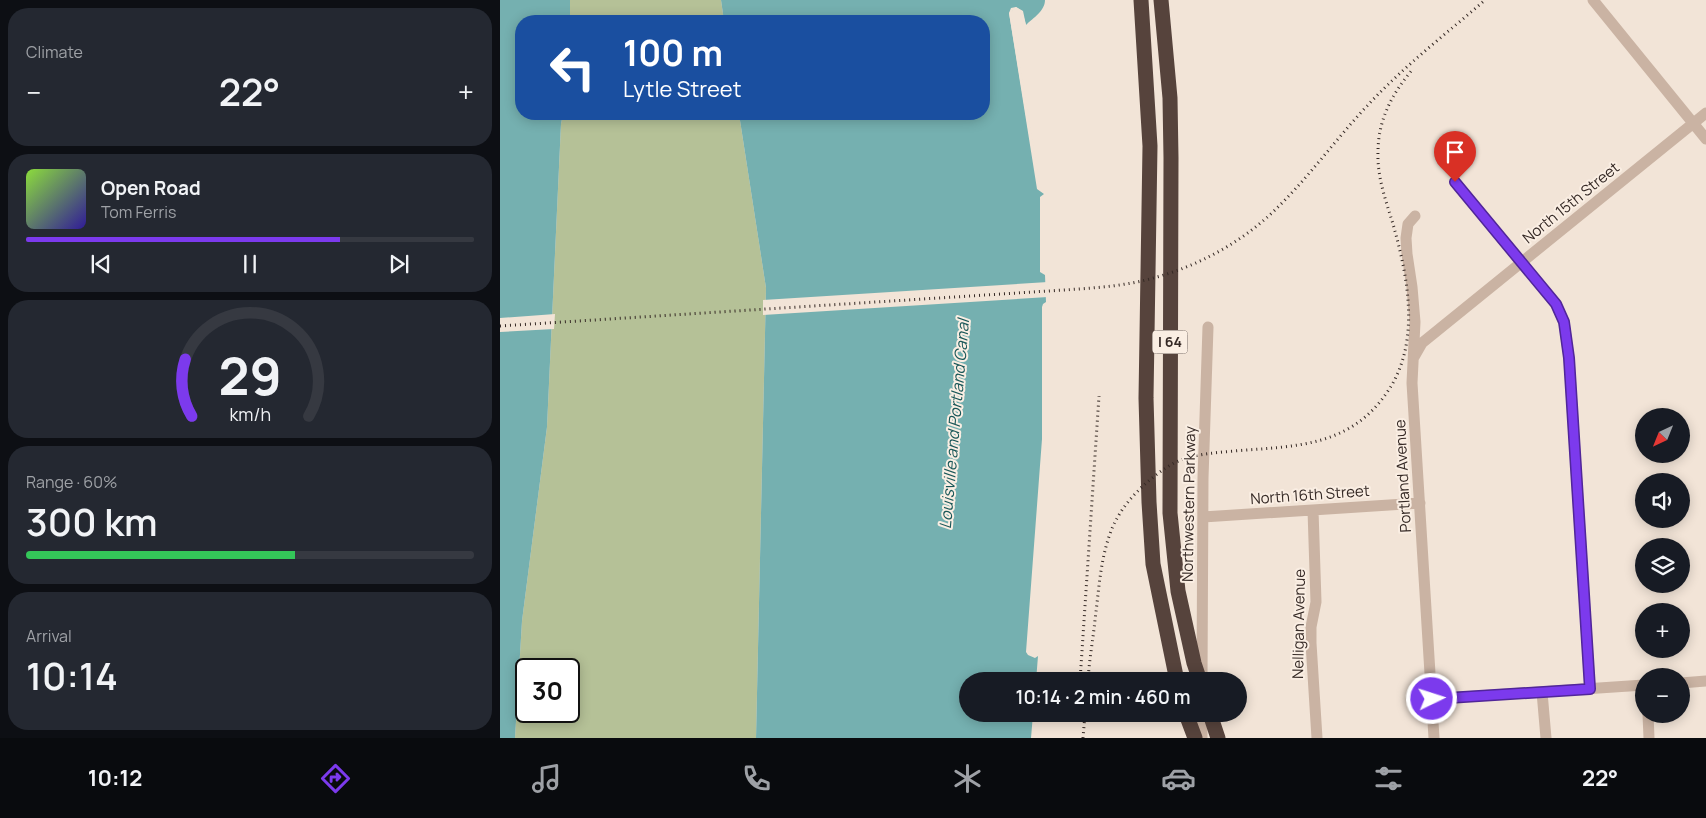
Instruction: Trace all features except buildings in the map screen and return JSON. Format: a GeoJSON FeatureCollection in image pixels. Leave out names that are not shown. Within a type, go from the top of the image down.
{"type":"FeatureCollection","features":[{"type":"Feature","properties":{"kind":"highway","name":"I 64"},"geometry":{"type":"LineString","coordinates":[[1141,0],[1150,146],[1146,398],[1152,564],[1175,672]]}},
{"type":"Feature","properties":{"kind":"highway","name":"I 64"},"geometry":{"type":"LineString","coordinates":[[1162,0],[1170,98],[1171,158],[1170,513],[1178,591],[1192,655],[1198,672]]}},
{"type":"Feature","properties":{"kind":"highway"},"geometry":{"type":"LineString","coordinates":[[1189,722],[1195,738]]}},
{"type":"Feature","properties":{"kind":"highway"},"geometry":{"type":"LineString","coordinates":[[1213,722],[1218,738]]}},
{"type":"Feature","properties":{"kind":"street"},"geometry":{"type":"LineString","coordinates":[[1593,0],[1706,139]]}},
{"type":"Feature","properties":{"kind":"street","name":"North 15th Street"},"geometry":{"type":"LineString","coordinates":[[1413,358],[1422,344],[1706,113]]}},
{"type":"Feature","properties":{"kind":"street"},"geometry":{"type":"LineString","coordinates":[[1455,182],[1556,304],[1564,322],[1568,340],[1590,689]]}},
{"type":"Feature","properties":{"kind":"street","name":"Portland Avenue"},"geometry":{"type":"LineString","coordinates":[[1415,216],[1408,224],[1406,238],[1415,322],[1412,383],[1434,738]]}},
{"type":"Feature","properties":{"kind":"street","name":"Northwestern Parkway"},"geometry":{"type":"LineString","coordinates":[[1201,672],[1203,478],[1208,327]]}},
{"type":"Feature","properties":{"kind":"street","name":"North 16th Street"},"geometry":{"type":"LineString","coordinates":[[1203,517],[1420,503]]}},
{"type":"Feature","properties":{"kind":"street","name":"Nelligan Avenue"},"geometry":{"type":"LineString","coordinates":[[1313,510],[1316,602],[1311,627],[1311,643],[1317,738]]}},
{"type":"Feature","properties":{"kind":"street"},"geometry":{"type":"LineString","coordinates":[[1690,683],[1706,682]]}},
{"type":"Feature","properties":{"kind":"street"},"geometry":{"type":"LineString","coordinates":[[1432,699],[1635,686]]}},
{"type":"Feature","properties":{"kind":"street"},"geometry":{"type":"LineString","coordinates":[[1542,692],[1546,738]]}},
{"type":"Feature","properties":{"kind":"street"},"geometry":{"type":"LineString","coordinates":[[1202,722],[1202,738]]}},
{"type":"Feature","properties":{"kind":"street"},"geometry":{"type":"LineString","coordinates":[[1648,723],[1649,738]]}},
{"type":"Feature","properties":{"kind":"green space"},"geometry":{"type":"Polygon","coordinates":[[[570,0],[721,0],[723,15],[570,15],[570,0]]]}},
{"type":"Feature","properties":{"kind":"green space"},"geometry":{"type":"Polygon","coordinates":[[[562,120],[740,120],[766,288],[756,738],[515,738],[516,723],[580,723],[580,658],[520,658],[522,621],[547,427],[562,120]]]}},
{"type":"Feature","properties":{"kind":"water"},"geometry":{"type":"Polygon","coordinates":[[[500,0],[570,0],[570,15],[515,15],[515,120],[562,120],[547,427],[522,621],[520,658],[515,658],[515,738],[500,738],[500,0]]]}},
{"type":"Feature","properties":{"kind":"water","name":"Louisville and Portland Canal"},"geometry":{"type":"Polygon","coordinates":[[[721,0],[1045,0],[1041,11],[1026,25],[1022,11],[1016,7],[1009,13],[1037,189],[1044,194],[1040,197],[1040,272],[1045,275],[1046,302],[1042,307],[1042,439],[1026,652],[1035,658],[1038,656],[1037,672],[959,672],[959,722],[1032,722],[1031,738],[756,738],[766,288],[740,120],[990,120],[990,15],[723,15],[721,0]]]}},
{"type":"Feature","properties":{"kind":"pier"},"geometry":{"type":"Polygon","coordinates":[[[1016,7],[1023,11],[1026,25],[1026,27],[1023,26],[1020,12],[1013,10],[1011,13],[1040,187],[1045,191],[1043,192],[1038,189],[1009,13],[1011,8],[1016,7]]]}},
{"type":"Feature","properties":{"kind":"pier"},"geometry":{"type":"Polygon","coordinates":[[[1048,282],[1048,297],[763,315],[763,300],[1048,282]]]}},
{"type":"Feature","properties":{"kind":"pier"},"geometry":{"type":"Polygon","coordinates":[[[555,314],[554,329],[500,332],[500,318],[555,314]]]}},
{"type":"Feature","properties":{"kind":"railway"},"geometry":{"type":"LineString","coordinates":[[500,326],[1087,288],[1134,283],[1174,272],[1223,249],[1267,217],[1302,181],[1381,92],[1410,64],[1485,0]]}},
{"type":"Feature","properties":{"kind":"railway"},"geometry":{"type":"LineString","coordinates":[[1089,672],[1100,575],[1107,542],[1121,512],[1139,490],[1166,468],[1188,458],[1211,453],[1299,445],[1338,434],[1356,424],[1373,410],[1388,391],[1398,372],[1405,352],[1408,331],[1408,309],[1407,287],[1403,266],[1380,180],[1378,152],[1383,118],[1398,88],[1412,70]]}},
{"type":"Feature","properties":{"kind":"railway"},"geometry":{"type":"LineString","coordinates":[[1081,672],[1099,396]]}},
{"type":"Feature","properties":{"kind":"railway"},"geometry":{"type":"LineString","coordinates":[[1083,738],[1084,722]]}},
{"type":"Feature","properties":{"kind":"route"},"geometry":{"type":"LineString","coordinates":[[1432,699],[1590,689],[1568,340],[1564,322],[1552,297],[1455,182]]}}]}
